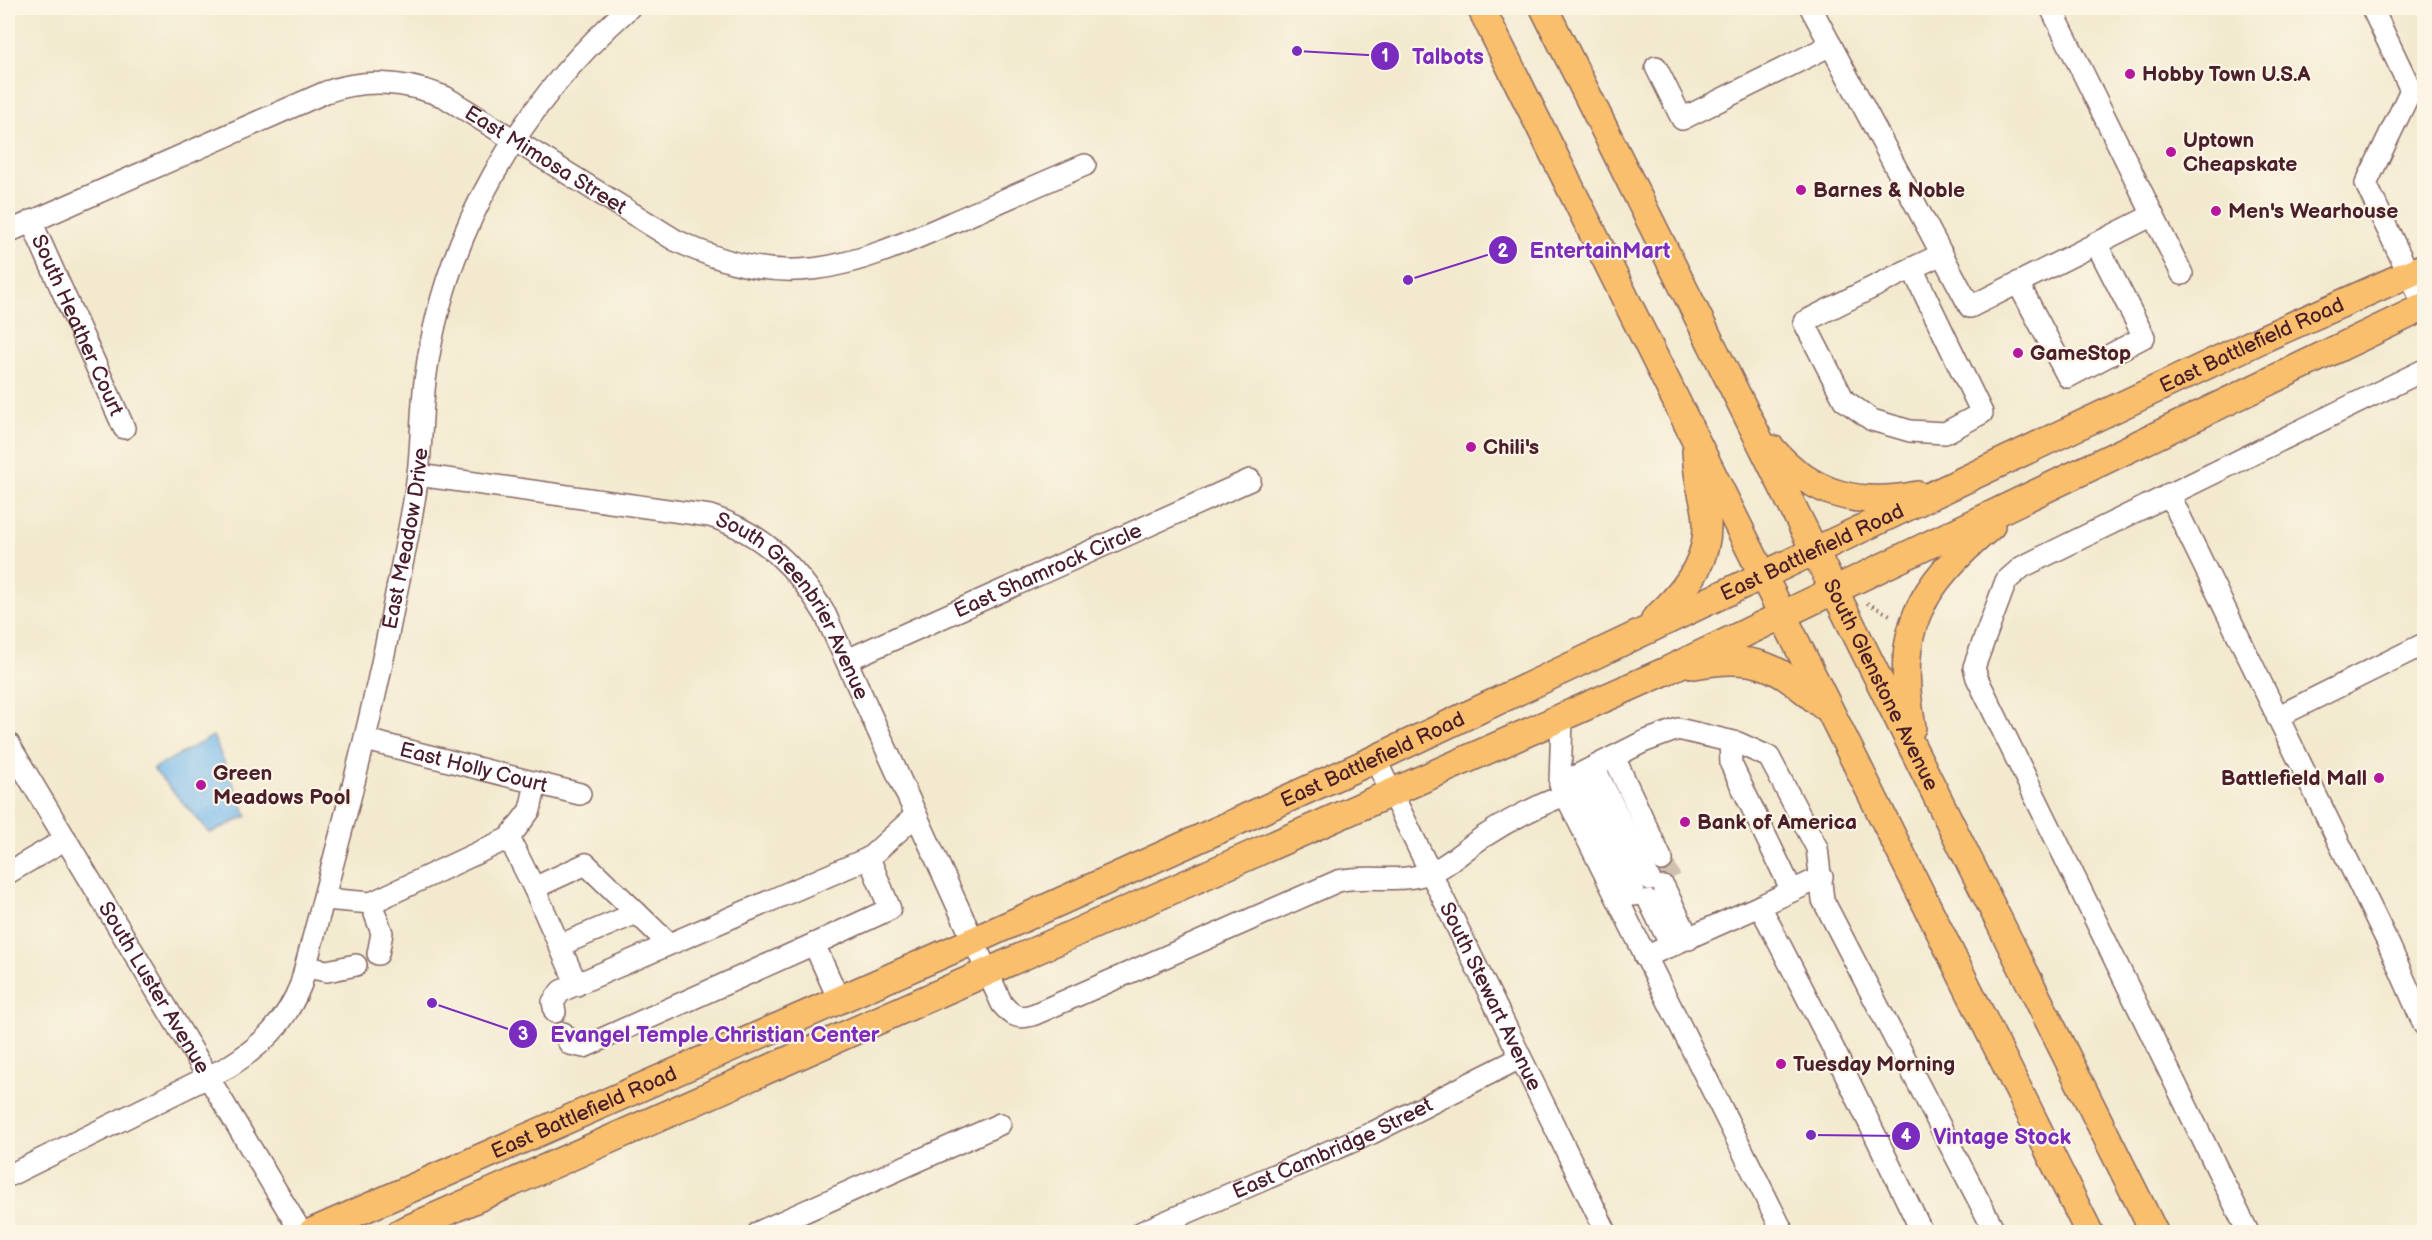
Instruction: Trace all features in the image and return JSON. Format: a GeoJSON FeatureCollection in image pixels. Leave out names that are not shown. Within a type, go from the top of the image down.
{"type":"FeatureCollection","features":[{"type":"Feature","properties":{"kind":"main road"},"geometry":{"type":"LineString","coordinates":[[1481,8],[2089,1233]]}},
{"type":"Feature","properties":{"kind":"main road","name":"South Glenstone Avenue"},"geometry":{"type":"LineString","coordinates":[[1544,8],[1816,551],[1847,599],[1917,754],[2154,1233]]}},
{"type":"Feature","properties":{"kind":"main road","name":"East Battlefield Road"},"geometry":{"type":"LineString","coordinates":[[312,1233],[973,941],[1374,759],[1764,577],[2262,339],[2417,271]]}},
{"type":"Feature","properties":{"kind":"main road","name":"East Battlefield Road"},"geometry":{"type":"LineString","coordinates":[[401,1233],[1562,718],[1784,616],[1847,599],[2016,504],[2424,307]]}},
{"type":"Feature","properties":{"kind":"main road"},"geometry":{"type":"LineString","coordinates":[[1752,425],[1788,467],[1809,482],[1835,493],[1858,500],[1883,499],[1946,489]]}},
{"type":"Feature","properties":{"kind":"main road"},"geometry":{"type":"LineString","coordinates":[[1636,636],[1678,598],[1697,573],[1704,552],[1705,508],[1698,484],[1695,438]]}},
{"type":"Feature","properties":{"kind":"main road"},"geometry":{"type":"LineString","coordinates":[[1917,754],[1908,707],[1906,671],[1912,622],[1927,591],[1946,567],[2016,504]]}},
{"type":"Feature","properties":{"kind":"main road"},"geometry":{"type":"LineString","coordinates":[[1666,671],[1721,662],[1761,664],[1782,672],[1799,684],[1832,715]]}},
{"type":"Feature","properties":{"kind":"street","name":"East Meadow Drive"},"geometry":{"type":"LineString","coordinates":[[8,1176],[208,1078],[248,1055],[270,1036],[289,1012],[306,967],[366,740],[418,475],[426,374],[442,302],[480,201],[513,139],[560,77],[629,8]]}},
{"type":"Feature","properties":{"kind":"street"},"geometry":{"type":"LineString","coordinates":[[1811,8],[1970,307],[2153,215]]}},
{"type":"Feature","properties":{"kind":"street"},"geometry":{"type":"LineString","coordinates":[[2051,8],[2182,274]]}},
{"type":"Feature","properties":{"kind":"street"},"geometry":{"type":"LineString","coordinates":[[2372,8],[2410,90],[2366,184],[2417,271],[2424,307]]}},
{"type":"Feature","properties":{"kind":"street"},"geometry":{"type":"LineString","coordinates":[[1656,67],[1682,119],[1831,45]]}},
{"type":"Feature","properties":{"kind":"street","name":"East Mimosa Street"},"geometry":{"type":"LineString","coordinates":[[8,232],[342,86],[384,82],[428,90],[445,97],[675,240],[735,264],[781,270],[825,268],[867,259],[1085,165]]}},
{"type":"Feature","properties":{"kind":"street","name":"South Heather Court"},"geometry":{"type":"LineString","coordinates":[[31,221],[124,428]]}},
{"type":"Feature","properties":{"kind":"street"},"geometry":{"type":"LineString","coordinates":[[2018,283],[2068,377],[2144,338],[2096,243]]}},
{"type":"Feature","properties":{"kind":"street"},"geometry":{"type":"LineString","coordinates":[[1912,268],[1982,413],[1945,433],[1910,431],[1872,420],[1844,400],[1804,322],[1912,268],[1942,254]]}},
{"type":"Feature","properties":{"kind":"street"},"geometry":{"type":"LineString","coordinates":[[2248,1233],[1977,678],[1974,667],[2006,581],[2022,567],[2424,370]]}},
{"type":"Feature","properties":{"kind":"street","name":"South Greenbrier Avenue"},"geometry":{"type":"LineString","coordinates":[[418,475],[694,513],[726,521],[757,537],[797,573],[825,614],[988,974],[1002,1004],[1010,1014],[1024,1018],[1338,881],[1350,878],[1405,878],[1430,872]]}},
{"type":"Feature","properties":{"kind":"street","name":"East Shamrock Circle"},"geometry":{"type":"LineString","coordinates":[[847,660],[1250,480]]}},
{"type":"Feature","properties":{"kind":"street"},"geometry":{"type":"LineString","coordinates":[[2169,494],[2389,945],[2424,1025]]}},
{"type":"Feature","properties":{"kind":"street"},"geometry":{"type":"LineString","coordinates":[[2277,717],[2424,644]]}},
{"type":"Feature","properties":{"kind":"street"},"geometry":{"type":"LineString","coordinates":[[1562,718],[1585,774],[1674,945]]}},
{"type":"Feature","properties":{"kind":"street"},"geometry":{"type":"LineString","coordinates":[[1430,872],[1585,774],[1678,729],[1730,741],[1769,757],[1817,848],[1823,900],[1995,1233]]}},
{"type":"Feature","properties":{"kind":"street","name":"East Holly Court"},"geometry":{"type":"LineString","coordinates":[[366,740],[580,794]]}},
{"type":"Feature","properties":{"kind":"street"},"geometry":{"type":"LineString","coordinates":[[1730,741],[1731,764],[1792,891]]}},
{"type":"Feature","properties":{"kind":"street","name":"South Luster Avenue"},"geometry":{"type":"LineString","coordinates":[[8,743],[301,1233]]}},
{"type":"Feature","properties":{"kind":"street","name":"South Stewart Avenue"},"geometry":{"type":"LineString","coordinates":[[1374,759],[1606,1233]]}},
{"type":"Feature","properties":{"kind":"street"},"geometry":{"type":"LineString","coordinates":[[1585,774],[1653,887],[1782,1233]]}},
{"type":"Feature","properties":{"kind":"street"},"geometry":{"type":"LineString","coordinates":[[1585,774],[1653,887],[1674,945]]}},
{"type":"Feature","properties":{"kind":"street"},"geometry":{"type":"LineString","coordinates":[[324,899],[371,903],[509,838],[530,810],[536,783]]}},
{"type":"Feature","properties":{"kind":"street"},"geometry":{"type":"LineString","coordinates":[[555,1012],[553,1002],[561,991],[869,858],[916,815]]}},
{"type":"Feature","properties":{"kind":"street"},"geometry":{"type":"LineString","coordinates":[[509,838],[577,985]]}},
{"type":"Feature","properties":{"kind":"street"},"geometry":{"type":"LineString","coordinates":[[8,873],[66,839]]}},
{"type":"Feature","properties":{"kind":"street"},"geometry":{"type":"LineString","coordinates":[[563,1033],[570,1044],[584,1047],[890,909],[869,858]]}},
{"type":"Feature","properties":{"kind":"street"},"geometry":{"type":"LineString","coordinates":[[534,888],[586,864],[669,944]]}},
{"type":"Feature","properties":{"kind":"street"},"geometry":{"type":"LineString","coordinates":[[1674,945],[1822,877]]}},
{"type":"Feature","properties":{"kind":"street"},"geometry":{"type":"LineString","coordinates":[[371,903],[382,933],[378,954]]}},
{"type":"Feature","properties":{"kind":"street"},"geometry":{"type":"LineString","coordinates":[[1760,906],[1833,1048],[1922,1233]]}},
{"type":"Feature","properties":{"kind":"street"},"geometry":{"type":"LineString","coordinates":[[560,945],[637,913]]}},
{"type":"Feature","properties":{"kind":"street"},"geometry":{"type":"LineString","coordinates":[[814,944],[838,1000]]}},
{"type":"Feature","properties":{"kind":"street"},"geometry":{"type":"LineString","coordinates":[[306,967],[327,970],[356,965]]}},
{"type":"Feature","properties":{"kind":"street","name":"East Cambridge Street"},"geometry":{"type":"LineString","coordinates":[[1142,1233],[1372,1133],[1520,1058]]}},
{"type":"Feature","properties":{"kind":"street"},"geometry":{"type":"LineString","coordinates":[[759,1233],[1000,1124]]}},
{"type":"Feature","properties":{"kind":"path"},"geometry":{"type":"LineString","coordinates":[[1847,599],[1866,602],[1877,610],[1902,620]]}},
{"type":"Feature","properties":{"kind":"water","name":"Green Meadows Pool"},"geometry":{"type":"Polygon","coordinates":[[[213,736],[247,816],[210,833],[153,769],[213,736]]]}},
{"type":"Feature","properties":{"kind":"tunnel"},"geometry":{"type":"LineString","coordinates":[[1662,860],[1673,884]]}},
{"type":"Feature","properties":{"kind":"place","name":"Talbots"},"geometry":{"type":"Point","coordinates":[1297,51]}},
{"type":"Feature","properties":{"kind":"place","name":"Hobby Town U.S.A"},"geometry":{"type":"Point","coordinates":[2130,74]}},
{"type":"Feature","properties":{"kind":"place","name":"Uptown Cheapskate"},"geometry":{"type":"Point","coordinates":[2171,152]}},
{"type":"Feature","properties":{"kind":"place","name":"Barnes & Noble"},"geometry":{"type":"Point","coordinates":[1801,190]}},
{"type":"Feature","properties":{"kind":"place","name":"Men's Wearhouse"},"geometry":{"type":"Point","coordinates":[2216,211]}},
{"type":"Feature","properties":{"kind":"place","name":"EntertainMart"},"geometry":{"type":"Point","coordinates":[1408,280]}},
{"type":"Feature","properties":{"kind":"place","name":"GameStop"},"geometry":{"type":"Point","coordinates":[2018,353]}},
{"type":"Feature","properties":{"kind":"place","name":"Chili's"},"geometry":{"type":"Point","coordinates":[1471,447]}},
{"type":"Feature","properties":{"kind":"place","name":"Battlefield Mall"},"geometry":{"type":"Point","coordinates":[2379,778]}},
{"type":"Feature","properties":{"kind":"place","name":"Green Meadows Pool"},"geometry":{"type":"Point","coordinates":[201,785]}},
{"type":"Feature","properties":{"kind":"place","name":"Bank of America"},"geometry":{"type":"Point","coordinates":[1685,822]}},
{"type":"Feature","properties":{"kind":"place","name":"Evangel Temple Christian Center"},"geometry":{"type":"Point","coordinates":[432,1003]}},
{"type":"Feature","properties":{"kind":"place","name":"Tuesday Morning"},"geometry":{"type":"Point","coordinates":[1781,1064]}},
{"type":"Feature","properties":{"kind":"place","name":"Vintage Stock"},"geometry":{"type":"Point","coordinates":[1811,1135]}}]}
